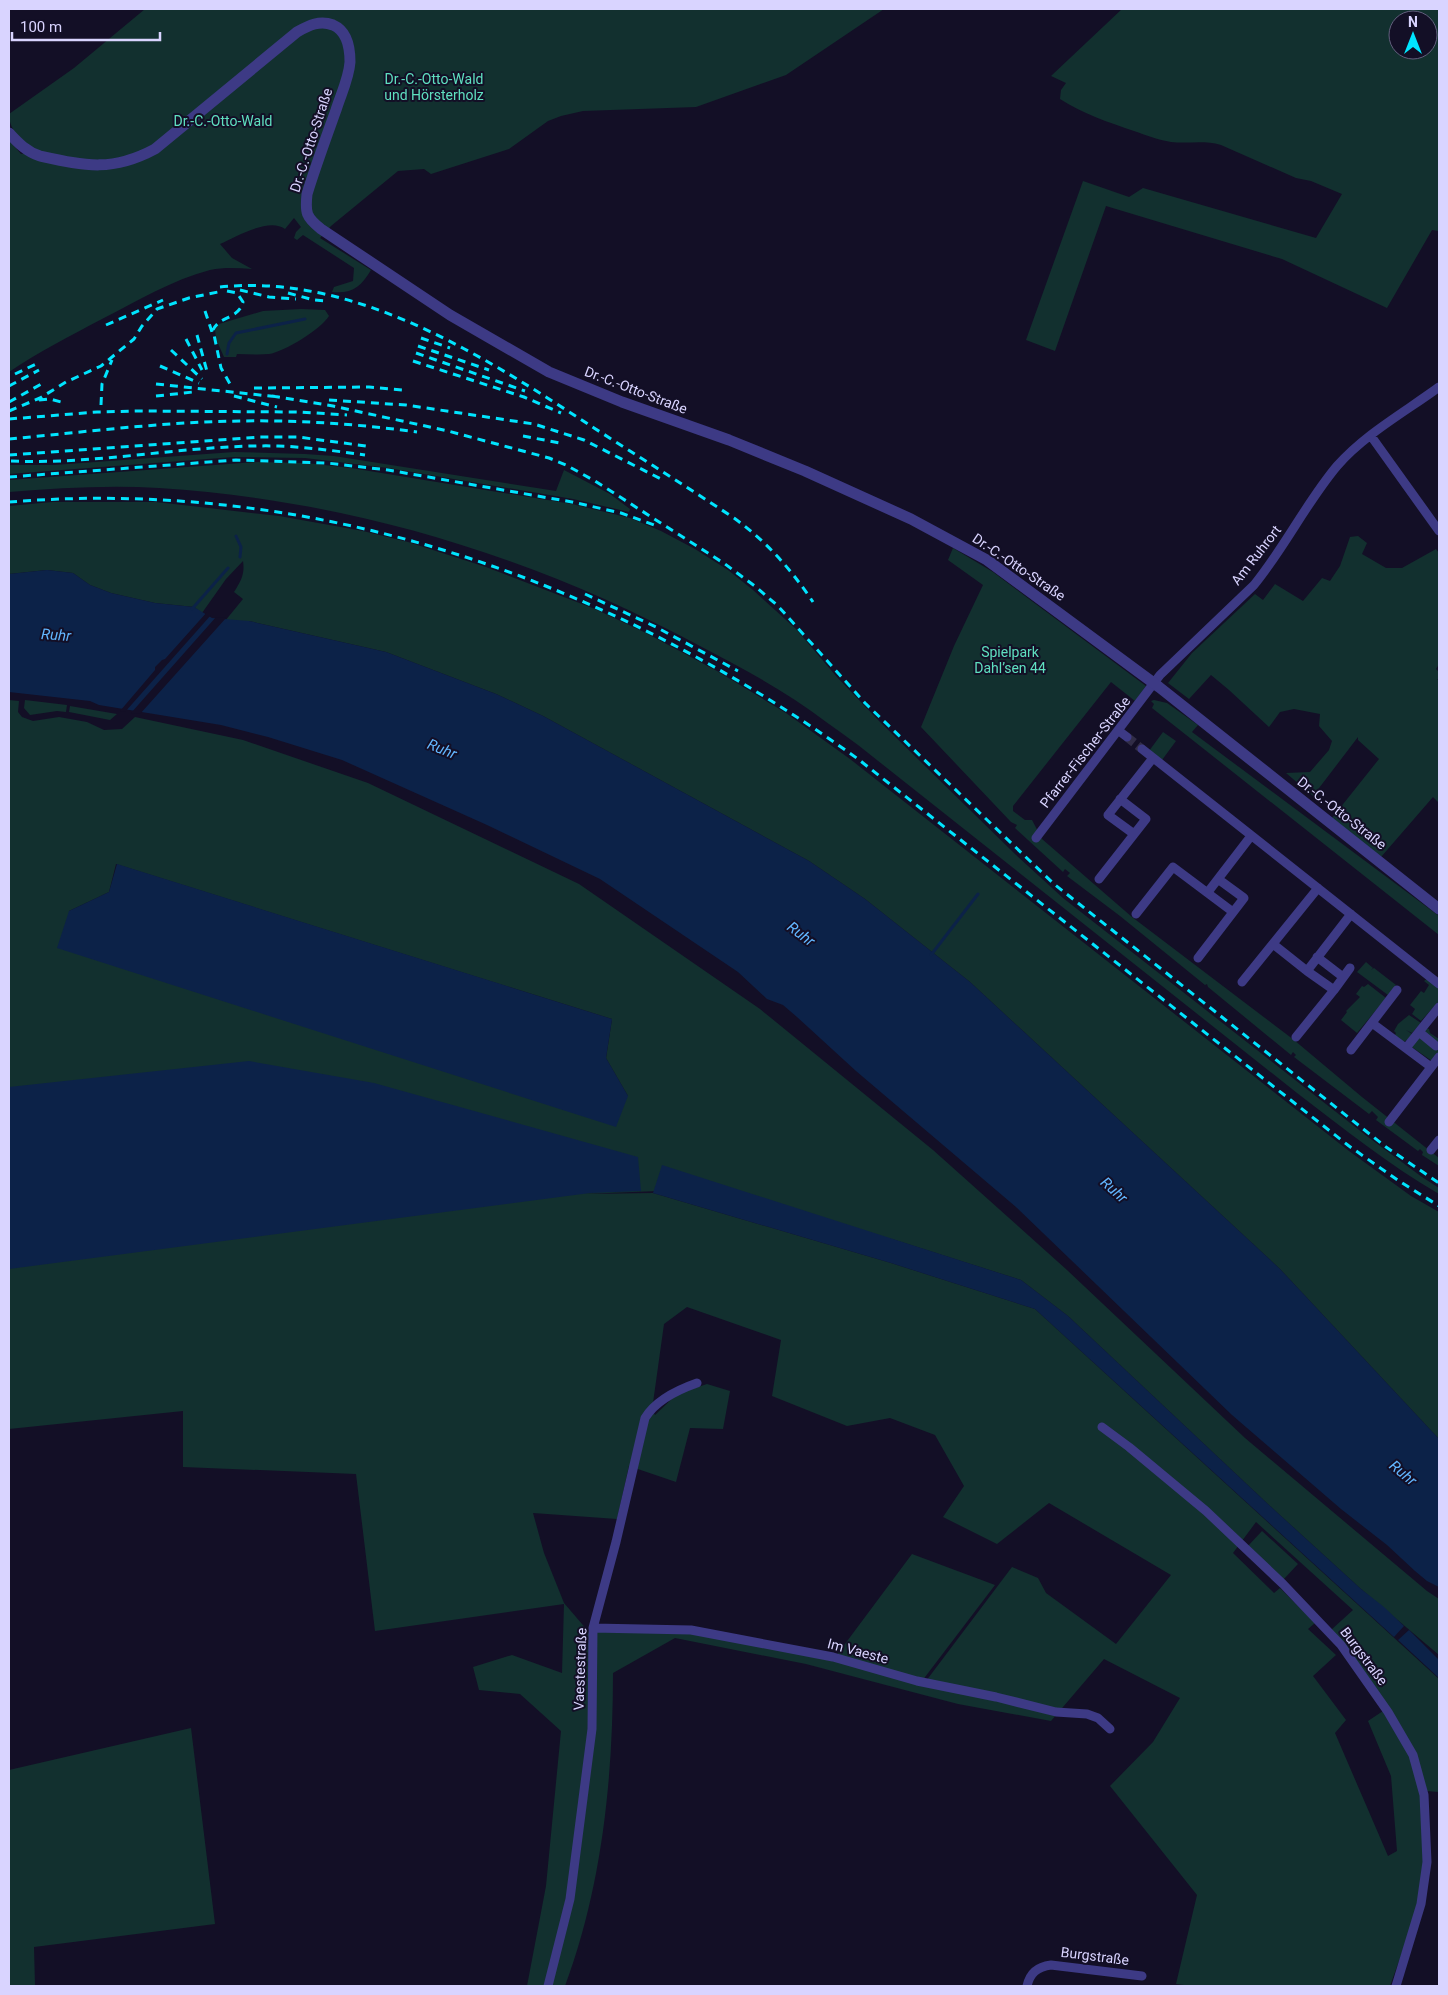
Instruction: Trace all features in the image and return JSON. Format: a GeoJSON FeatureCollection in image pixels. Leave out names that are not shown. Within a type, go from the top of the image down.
{"type":"FeatureCollection","features":[{"type":"Feature","properties":{"kind":"street","name":"Dr.-C.-Otto-Straße"},"geometry":{"type":"LineString","coordinates":[[9,133],[18,144],[33,154],[40,156],[95,165],[122,163],[132,160],[155,149],[297,32],[325,22],[338,27],[345,35],[348,44],[350,64],[345,84],[307,194],[306,205],[308,216],[320,229],[450,314],[549,372],[622,402],[729,440],[866,497],[987,560],[1154,684],[1439,909]]}},
{"type":"Feature","properties":{"kind":"street","name":"Am Ruhrort"},"geometry":{"type":"LineString","coordinates":[[1154,684],[1160,675],[1254,585],[1275,558],[1337,467],[1371,436],[1439,387]]}},
{"type":"Feature","properties":{"kind":"street"},"geometry":{"type":"LineString","coordinates":[[1371,436],[1439,531]]}},
{"type":"Feature","properties":{"kind":"street","name":"Pfarrer-Fischer-Straße"},"geometry":{"type":"LineString","coordinates":[[1036,838],[1154,684]]}},
{"type":"Feature","properties":{"kind":"street"},"geometry":{"type":"LineString","coordinates":[[1119,731],[1127,737]]}},
{"type":"Feature","properties":{"kind":"street"},"geometry":{"type":"LineString","coordinates":[[1142,749],[1439,984]]}},
{"type":"Feature","properties":{"kind":"street"},"geometry":{"type":"LineString","coordinates":[[1134,834],[1108,815],[1153,758]]}},
{"type":"Feature","properties":{"kind":"street"},"geometry":{"type":"LineString","coordinates":[[1099,879],[1146,818],[1120,799]]}},
{"type":"Feature","properties":{"kind":"street"},"geometry":{"type":"LineString","coordinates":[[1208,892],[1251,836]]}},
{"type":"Feature","properties":{"kind":"street"},"geometry":{"type":"LineString","coordinates":[[1136,914],[1173,867],[1233,912]]}},
{"type":"Feature","properties":{"kind":"street"},"geometry":{"type":"LineString","coordinates":[[1198,958],[1244,898],[1218,879]]}},
{"type":"Feature","properties":{"kind":"street"},"geometry":{"type":"LineString","coordinates":[[1242,982],[1318,888]]}},
{"type":"Feature","properties":{"kind":"street"},"geometry":{"type":"LineString","coordinates":[[1307,971],[1351,914]]}},
{"type":"Feature","properties":{"kind":"street"},"geometry":{"type":"LineString","coordinates":[[1273,944],[1334,990]]}},
{"type":"Feature","properties":{"kind":"street"},"geometry":{"type":"LineString","coordinates":[[1317,957],[1343,978]]}},
{"type":"Feature","properties":{"kind":"street"},"geometry":{"type":"LineString","coordinates":[[1296,1037],[1350,968]]}},
{"type":"Feature","properties":{"kind":"street"},"geometry":{"type":"LineString","coordinates":[[1351,1050],[1397,990]]}},
{"type":"Feature","properties":{"kind":"street"},"geometry":{"type":"LineString","coordinates":[[1406,1048],[1439,1007]]}},
{"type":"Feature","properties":{"kind":"street"},"geometry":{"type":"LineString","coordinates":[[1372,1023],[1431,1068]]}},
{"type":"Feature","properties":{"kind":"street"},"geometry":{"type":"LineString","coordinates":[[1419,1032],[1436,1046]]}},
{"type":"Feature","properties":{"kind":"street"},"geometry":{"type":"LineString","coordinates":[[1389,1122],[1439,1057]]}},
{"type":"Feature","properties":{"kind":"street"},"geometry":{"type":"LineString","coordinates":[[1431,1150],[1439,1140]]}},
{"type":"Feature","properties":{"kind":"street","name":"Vaestestraße"},"geometry":{"type":"LineString","coordinates":[[548,1986],[570,1899],[592,1730],[593,1628],[616,1542],[645,1418],[650,1408],[678,1390],[697,1383]]}},
{"type":"Feature","properties":{"kind":"street","name":"Burgstraße"},"geometry":{"type":"LineString","coordinates":[[1102,1427],[1206,1510],[1283,1584],[1341,1645],[1388,1712],[1413,1755],[1424,1795],[1427,1850],[1426,1876],[1421,1904],[1396,1986]]}},
{"type":"Feature","properties":{"kind":"street","name":"Im Vaeste"},"geometry":{"type":"LineString","coordinates":[[593,1628],[691,1630],[824,1655],[917,1682],[1056,1712],[1087,1714],[1098,1718],[1110,1729]]}},
{"type":"Feature","properties":{"kind":"street","name":"Burgstraße"},"geometry":{"type":"LineString","coordinates":[[1027,1986],[1029,1976],[1034,1971],[1042,1966],[1051,1964],[1142,1976]]}},
{"type":"Feature","properties":{"kind":"green space","name":"Dr.-C.-Otto-Wald"},"geometry":{"type":"Polygon","coordinates":[[[145,9],[884,9],[786,75],[696,107],[583,111],[548,121],[509,149],[431,174],[424,169],[398,171],[331,226],[320,238],[371,270],[364,281],[355,288],[345,292],[332,292],[334,287],[353,281],[354,268],[303,235],[297,240],[294,238],[296,232],[301,227],[294,218],[285,229],[270,225],[252,229],[220,244],[232,258],[252,269],[215,269],[182,279],[66,338],[9,372],[9,140],[21,154],[41,152],[19,138],[12,127],[9,114],[74,68],[145,9]]]}},
{"type":"Feature","properties":{"kind":"green space"},"geometry":{"type":"Polygon","coordinates":[[[1122,9],[1439,9],[1439,231],[1432,230],[1387,308],[1282,259],[1106,206],[1055,351],[1026,340],[1083,181],[1129,197],[1143,188],[1316,238],[1342,194],[1311,181],[1296,178],[1221,145],[1166,141],[1096,117],[1060,99],[1061,90],[1066,83],[1051,76],[1122,9]]]}},
{"type":"Feature","properties":{"kind":"green space"},"geometry":{"type":"Polygon","coordinates":[[[325,310],[329,316],[310,333],[284,349],[269,354],[237,354],[236,357],[224,357],[216,339],[215,329],[219,324],[263,311],[325,310]]]}},
{"type":"Feature","properties":{"kind":"green space"},"geometry":{"type":"Polygon","coordinates":[[[234,452],[334,456],[556,491],[564,470],[610,494],[630,509],[629,512],[573,499],[388,468],[305,458],[234,457],[9,474],[9,465],[54,465],[234,452]]]}},
{"type":"Feature","properties":{"kind":"green space"},"geometry":{"type":"Polygon","coordinates":[[[257,462],[306,463],[351,468],[572,504],[630,518],[661,531],[695,549],[728,570],[796,629],[836,676],[879,721],[1015,854],[1063,898],[1368,1137],[1439,1188],[1439,1194],[1384,1159],[1297,1093],[858,745],[795,700],[760,679],[637,614],[572,585],[506,560],[438,538],[370,520],[300,505],[230,495],[140,487],[84,487],[9,492],[9,480],[257,462]]]}},
{"type":"Feature","properties":{"kind":"green space"},"geometry":{"type":"Polygon","coordinates":[[[52,502],[156,502],[279,516],[363,531],[408,542],[486,567],[595,609],[646,633],[717,671],[786,713],[850,759],[1349,1151],[1411,1196],[1439,1212],[1439,1439],[1280,1269],[970,982],[865,899],[809,861],[543,716],[496,694],[386,652],[249,621],[225,621],[243,599],[234,592],[242,577],[243,561],[226,579],[202,613],[194,607],[155,603],[111,593],[90,585],[73,573],[47,570],[9,574],[9,506],[52,502]]]}},
{"type":"Feature","properties":{"kind":"green space"},"geometry":{"type":"Polygon","coordinates":[[[1358,536],[1367,543],[1362,554],[1386,568],[1402,568],[1436,549],[1439,553],[1439,664],[1436,669],[1439,672],[1439,679],[1437,679],[1439,681],[1439,803],[1433,797],[1381,857],[1332,818],[1379,759],[1358,740],[1358,737],[1313,796],[1286,773],[1310,772],[1329,750],[1332,741],[1319,726],[1320,714],[1294,709],[1280,712],[1269,727],[1211,675],[1189,699],[1168,683],[1192,653],[1255,594],[1263,600],[1275,584],[1303,601],[1322,578],[1330,581],[1340,566],[1350,537],[1358,536]]]}},
{"type":"Feature","properties":{"kind":"green space","name":"Spielpark Dahl’sen 44"},"geometry":{"type":"Polygon","coordinates":[[[953,548],[993,572],[1146,686],[1135,701],[1111,682],[1013,806],[1013,811],[1025,820],[1032,820],[1042,839],[1132,917],[1294,1040],[1439,1158],[1439,1166],[1422,1155],[1423,1152],[1420,1149],[1418,1151],[1376,1120],[1378,1117],[1372,1111],[1369,1114],[1294,1057],[1296,1055],[1293,1052],[1291,1055],[1208,987],[1207,984],[1205,985],[1067,876],[1070,873],[1065,869],[1063,872],[1015,828],[1017,825],[1011,822],[921,727],[954,646],[983,585],[948,560],[953,548]]]}},
{"type":"Feature","properties":{"kind":"green space"},"geometry":{"type":"Polygon","coordinates":[[[9,700],[19,701],[18,712],[22,717],[33,721],[59,717],[87,722],[104,730],[122,729],[135,717],[243,740],[368,783],[579,884],[760,1009],[933,1150],[1067,1270],[1245,1438],[1427,1591],[1439,1599],[1439,1655],[1361,1589],[1270,1506],[1068,1316],[1021,1280],[892,1239],[658,1191],[583,1194],[653,1193],[891,1263],[1035,1309],[1439,1679],[1439,1792],[1426,1791],[1426,1861],[1414,1919],[1390,1986],[1192,1986],[1176,1984],[1197,1895],[1110,1786],[1153,1742],[1180,1698],[1104,1659],[1051,1721],[958,1704],[806,1664],[675,1638],[613,1673],[611,1752],[603,1832],[588,1910],[578,1948],[565,1986],[527,1986],[546,1886],[561,1731],[520,1694],[479,1690],[473,1667],[512,1655],[562,1673],[564,1604],[375,1631],[356,1474],[183,1467],[183,1411],[9,1429],[9,700]],[[116,864],[109,892],[69,911],[628,1096],[606,1058],[612,1019],[116,864]],[[687,1307],[664,1324],[652,1410],[655,1415],[677,1394],[707,1384],[730,1391],[723,1429],[690,1428],[676,1482],[629,1466],[617,1519],[533,1513],[544,1553],[564,1603],[588,1631],[691,1631],[926,1681],[1012,1567],[1038,1578],[1046,1593],[1116,1644],[1171,1575],[1049,1503],[997,1544],[943,1517],[964,1486],[935,1435],[890,1418],[847,1426],[772,1396],[781,1340],[687,1307]],[[1256,1522],[1233,1553],[1274,1593],[1280,1588],[1315,1623],[1308,1629],[1336,1655],[1313,1676],[1346,1720],[1335,1733],[1388,1856],[1397,1851],[1391,1776],[1368,1721],[1383,1711],[1331,1630],[1353,1610],[1256,1522]]]}},
{"type":"Feature","properties":{"kind":"green space"},"geometry":{"type":"Polygon","coordinates":[[[25,700],[67,705],[66,712],[57,711],[30,715],[24,708],[25,700]]]}},
{"type":"Feature","properties":{"kind":"green space"},"geometry":{"type":"Polygon","coordinates":[[[1151,701],[1167,703],[1198,725],[1192,732],[1439,916],[1439,935],[1152,708],[1154,704],[1151,701]]]}},
{"type":"Feature","properties":{"kind":"green space"},"geometry":{"type":"Polygon","coordinates":[[[70,706],[117,714],[110,720],[69,712],[70,706]]]}},
{"type":"Feature","properties":{"kind":"green space"},"geometry":{"type":"Polygon","coordinates":[[[1163,732],[1176,741],[1162,760],[1149,751],[1163,732]]]}},
{"type":"Feature","properties":{"kind":"green space"},"geometry":{"type":"Polygon","coordinates":[[[1366,962],[1373,968],[1371,970],[1374,968],[1396,985],[1388,995],[1357,972],[1366,962]]]}},
{"type":"Feature","properties":{"kind":"green space"},"geometry":{"type":"Polygon","coordinates":[[[1428,978],[1439,985],[1439,1001],[1421,1021],[1412,1014],[1415,1009],[1410,1005],[1421,991],[1424,993],[1429,985],[1424,981],[1428,978]]]}},
{"type":"Feature","properties":{"kind":"green space"},"geometry":{"type":"Polygon","coordinates":[[[1368,984],[1386,998],[1357,1033],[1341,1020],[1346,1011],[1360,997],[1356,994],[1362,986],[1364,987],[1368,984]]]}},
{"type":"Feature","properties":{"kind":"green space"},"geometry":{"type":"Polygon","coordinates":[[[1409,1015],[1421,1023],[1412,1033],[1406,1030],[1412,1034],[1404,1042],[1394,1037],[1396,1033],[1394,1031],[1398,1024],[1409,1015]]]}},
{"type":"Feature","properties":{"kind":"green space"},"geometry":{"type":"Polygon","coordinates":[[[1421,1027],[1429,1029],[1430,1033],[1439,1039],[1439,1053],[1432,1061],[1406,1043],[1421,1027]]]}},
{"type":"Feature","properties":{"kind":"green space"},"geometry":{"type":"Polygon","coordinates":[[[1262,1531],[1298,1564],[1283,1580],[1247,1547],[1262,1531]]]}},
{"type":"Feature","properties":{"kind":"green space"},"geometry":{"type":"Polygon","coordinates":[[[912,1554],[995,1585],[922,1681],[836,1656],[912,1554]]]}},
{"type":"Feature","properties":{"kind":"green space"},"geometry":{"type":"Polygon","coordinates":[[[191,1728],[215,1924],[34,1947],[35,1986],[10,1986],[9,1770],[191,1728]]]}},
{"type":"Feature","properties":{"kind":"water","name":"Ruhr"},"geometry":{"type":"Polygon","coordinates":[[[47,570],[73,573],[90,585],[111,593],[155,603],[194,607],[212,618],[249,621],[386,652],[496,694],[543,716],[809,861],[865,899],[970,982],[1280,1269],[1439,1439],[1439,1587],[1427,1581],[1232,1415],[1016,1207],[856,1071],[783,1005],[767,999],[738,972],[600,879],[487,825],[342,760],[268,737],[221,725],[99,705],[90,701],[9,692],[9,574],[47,570]]]}},
{"type":"Feature","properties":{"kind":"water"},"geometry":{"type":"Polygon","coordinates":[[[117,864],[612,1019],[606,1058],[628,1096],[616,1127],[57,948],[69,911],[109,892],[117,864]]]}},
{"type":"Feature","properties":{"kind":"water"},"geometry":{"type":"Polygon","coordinates":[[[249,1061],[374,1083],[638,1157],[641,1191],[590,1193],[9,1269],[9,1087],[249,1061]]]}},
{"type":"Feature","properties":{"kind":"water"},"geometry":{"type":"Polygon","coordinates":[[[662,1165],[1021,1280],[1068,1316],[1270,1506],[1404,1626],[1394,1637],[1035,1309],[891,1263],[653,1193],[662,1165]]]}},
{"type":"Feature","properties":{"kind":"water"},"geometry":{"type":"Polygon","coordinates":[[[1409,1630],[1439,1660],[1439,1678],[1398,1640],[1409,1630]]]}},
{"type":"Feature","properties":{"kind":"pier"},"geometry":{"type":"Polygon","coordinates":[[[207,612],[211,615],[125,712],[120,711],[155,670],[155,667],[165,659],[207,612]]]}},
{"type":"Feature","properties":{"kind":"pier"},"geometry":{"type":"Polygon","coordinates":[[[216,617],[226,618],[140,714],[131,713],[216,617]]]}},
{"type":"Feature","properties":{"kind":"waterway"},"geometry":{"type":"LineString","coordinates":[[227,354],[229,343],[236,333],[305,319]]}},
{"type":"Feature","properties":{"kind":"waterway"},"geometry":{"type":"LineString","coordinates":[[236,536],[241,547],[240,557]]}},
{"type":"Feature","properties":{"kind":"waterway"},"geometry":{"type":"LineString","coordinates":[[192,609],[228,568]]}},
{"type":"Feature","properties":{"kind":"waterway"},"geometry":{"type":"LineString","coordinates":[[931,955],[978,894]]}},
{"type":"Feature","properties":{"kind":"tunnel"},"geometry":{"type":"LineString","coordinates":[[1127,737],[1142,749]]}},
{"type":"Feature","properties":{"kind":"railway"},"geometry":{"type":"LineString","coordinates":[[220,287],[271,286],[320,293],[369,307],[417,326],[464,348],[552,401],[734,518],[757,536],[777,556],[813,602]]}},
{"type":"Feature","properties":{"kind":"railway"},"geometry":{"type":"LineString","coordinates":[[240,290],[269,297],[296,299]]}},
{"type":"Feature","properties":{"kind":"railway"},"geometry":{"type":"LineString","coordinates":[[227,291],[237,293],[243,302],[237,312],[220,322],[213,330],[221,368],[230,384]]}},
{"type":"Feature","properties":{"kind":"railway"},"geometry":{"type":"LineString","coordinates":[[9,411],[40,398],[66,382],[101,366],[134,339],[142,326],[157,309],[189,298],[218,292]]}},
{"type":"Feature","properties":{"kind":"railway"},"geometry":{"type":"LineString","coordinates":[[288,293],[314,300],[328,301]]}},
{"type":"Feature","properties":{"kind":"railway"},"geometry":{"type":"LineString","coordinates":[[106,325],[163,300]]}},
{"type":"Feature","properties":{"kind":"railway"},"geometry":{"type":"LineString","coordinates":[[205,311],[213,335]]}},
{"type":"Feature","properties":{"kind":"railway"},"geometry":{"type":"LineString","coordinates":[[197,335],[208,375]]}},
{"type":"Feature","properties":{"kind":"railway"},"geometry":{"type":"LineString","coordinates":[[421,338],[450,348]]}},
{"type":"Feature","properties":{"kind":"railway"},"geometry":{"type":"LineString","coordinates":[[186,339],[202,370]]}},
{"type":"Feature","properties":{"kind":"railway"},"geometry":{"type":"LineString","coordinates":[[418,346],[489,370]]}},
{"type":"Feature","properties":{"kind":"railway"},"geometry":{"type":"LineString","coordinates":[[171,350],[202,379]]}},
{"type":"Feature","properties":{"kind":"railway"},"geometry":{"type":"LineString","coordinates":[[416,353],[525,391]]}},
{"type":"Feature","properties":{"kind":"railway"},"geometry":{"type":"LineString","coordinates":[[101,405],[102,384],[112,360]]}},
{"type":"Feature","properties":{"kind":"railway"},"geometry":{"type":"LineString","coordinates":[[413,361],[524,397],[561,413]]}},
{"type":"Feature","properties":{"kind":"railway"},"geometry":{"type":"LineString","coordinates":[[15,374],[36,364]]}},
{"type":"Feature","properties":{"kind":"railway"},"geometry":{"type":"LineString","coordinates":[[160,366],[199,383]]}},
{"type":"Feature","properties":{"kind":"railway"},"geometry":{"type":"LineString","coordinates":[[9,386],[39,370]]}},
{"type":"Feature","properties":{"kind":"railway"},"geometry":{"type":"LineString","coordinates":[[9,402],[45,382]]}},
{"type":"Feature","properties":{"kind":"railway"},"geometry":{"type":"LineString","coordinates":[[156,384],[279,397]]}},
{"type":"Feature","properties":{"kind":"railway"},"geometry":{"type":"LineString","coordinates":[[254,388],[369,387],[403,390]]}},
{"type":"Feature","properties":{"kind":"railway"},"geometry":{"type":"LineString","coordinates":[[156,396],[193,392]]}},
{"type":"Feature","properties":{"kind":"railway"},"geometry":{"type":"LineString","coordinates":[[234,396],[277,407]]}},
{"type":"Feature","properties":{"kind":"railway"},"geometry":{"type":"LineString","coordinates":[[272,396],[333,406],[448,431],[549,458],[595,481],[725,564],[778,606],[865,703],[1054,884],[1386,1147],[1439,1183]]}},
{"type":"Feature","properties":{"kind":"railway"},"geometry":{"type":"LineString","coordinates":[[39,400],[50,399],[61,402]]}},
{"type":"Feature","properties":{"kind":"railway"},"geometry":{"type":"LineString","coordinates":[[329,400],[406,405],[534,424],[584,440],[663,480]]}},
{"type":"Feature","properties":{"kind":"railway"},"geometry":{"type":"LineString","coordinates":[[9,419],[97,412],[138,411],[300,412],[347,415]]}},
{"type":"Feature","properties":{"kind":"railway"},"geometry":{"type":"LineString","coordinates":[[9,439],[153,425],[240,421],[328,423],[417,432]]}},
{"type":"Feature","properties":{"kind":"railway"},"geometry":{"type":"LineString","coordinates":[[523,436],[560,443]]}},
{"type":"Feature","properties":{"kind":"railway"},"geometry":{"type":"LineString","coordinates":[[9,455],[260,437],[298,437],[366,446]]}},
{"type":"Feature","properties":{"kind":"railway"},"geometry":{"type":"LineString","coordinates":[[11,461],[78,460],[245,446],[300,447],[365,455]]}},
{"type":"Feature","properties":{"kind":"railway"},"geometry":{"type":"LineString","coordinates":[[9,477],[236,460],[327,463],[388,470],[572,502],[621,513],[654,525]]}},
{"type":"Feature","properties":{"kind":"railway"},"geometry":{"type":"LineString","coordinates":[[9,502],[124,499],[237,506],[348,525],[456,554],[561,592],[664,640],[763,696],[858,759],[1349,1146],[1439,1206]]}},
{"type":"Feature","properties":{"kind":"railway"},"geometry":{"type":"LineString","coordinates":[[585,594],[656,627],[738,671]]}},
{"type":"Feature","properties":{"kind":"park label","name":"Dr.-C.-Otto-Wald und Hörsterholz"},"geometry":{"type":"Point","coordinates":[434,88]}}]}
